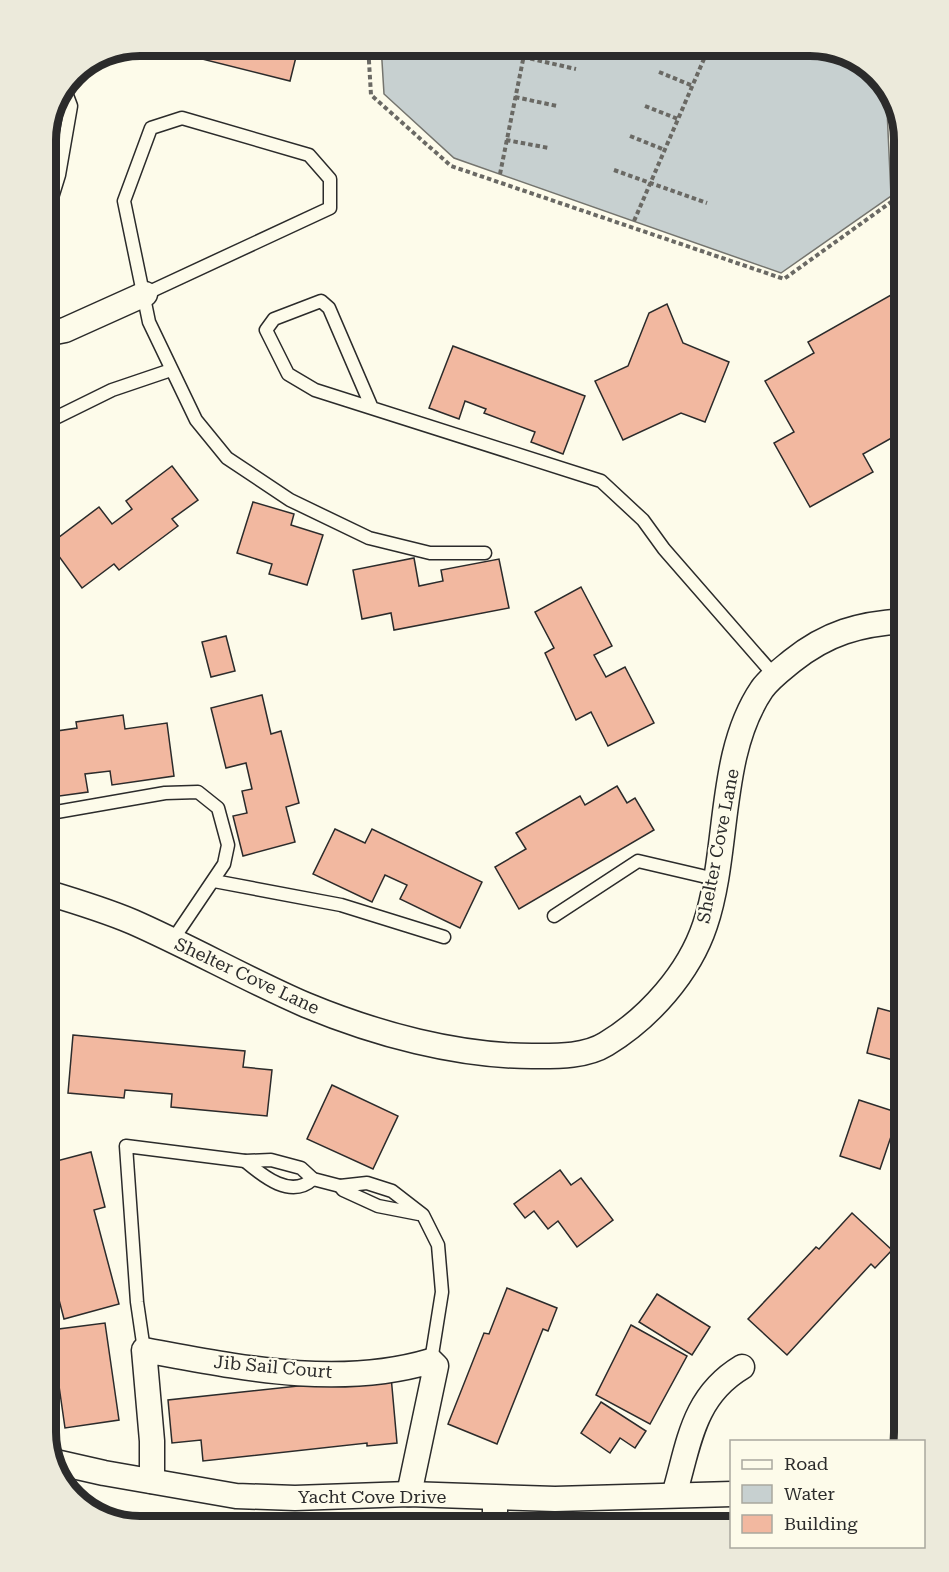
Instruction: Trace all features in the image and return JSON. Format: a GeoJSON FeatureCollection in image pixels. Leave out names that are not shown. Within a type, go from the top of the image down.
{"type":"FeatureCollection","features":[{"type":"Feature","properties":{"kind":"street"},"geometry":{"type":"LineString","coordinates":[[56,332],[65,330],[145,294]]}},
{"type":"Feature","properties":{"kind":"street","name":"Shelter Cove Lane"},"geometry":{"type":"LineString","coordinates":[[56,895],[109,912],[307,1005],[362,1025],[443,1047],[510,1056],[560,1056],[604,1045],[629,1027],[670,987],[686,967],[705,925],[715,879],[736,750],[744,724],[762,689],[774,675],[809,647],[844,630],[870,623],[894,622]]}},
{"type":"Feature","properties":{"kind":"street"},"geometry":{"type":"LineString","coordinates":[[144,1350],[152,1442],[152,1481]]}},
{"type":"Feature","properties":{"kind":"street","name":"Jib Sail Court"},"geometry":{"type":"LineString","coordinates":[[144,1350],[251,1369],[304,1374],[381,1373],[431,1361]]}},
{"type":"Feature","properties":{"kind":"street"},"geometry":{"type":"LineString","coordinates":[[409,1494],[436,1366],[431,1361]]}},
{"type":"Feature","properties":{"kind":"street"},"geometry":{"type":"LineString","coordinates":[[674,1495],[692,1429],[712,1392],[742,1366]]}},
{"type":"Feature","properties":{"kind":"street","name":"Yacht Cove Drive"},"geometry":{"type":"LineString","coordinates":[[61,1463],[236,1496],[295,1498],[409,1494],[555,1499],[730,1494]]}},
{"type":"Feature","properties":{"kind":"street"},"geometry":{"type":"LineString","coordinates":[[495,1498],[495,1516]]}},
{"type":"Feature","properties":{"kind":"lane"},"geometry":{"type":"LineString","coordinates":[[56,185],[71,106],[67,97]]}},
{"type":"Feature","properties":{"kind":"lane"},"geometry":{"type":"LineString","coordinates":[[145,294],[330,208],[330,179],[309,155],[182,117],[152,128],[124,201],[145,294],[148,322],[196,420],[227,458],[290,500],[369,538],[430,553],[485,553]]}},
{"type":"Feature","properties":{"kind":"lane"},"geometry":{"type":"LineString","coordinates":[[372,408],[329,308],[321,301],[274,319],[266,330],[288,374],[315,390],[601,481],[643,520],[664,549],[774,675]]}},
{"type":"Feature","properties":{"kind":"lane"},"geometry":{"type":"LineString","coordinates":[[56,418],[112,390],[171,370]]}},
{"type":"Feature","properties":{"kind":"lane"},"geometry":{"type":"LineString","coordinates":[[56,812],[165,793],[198,792],[218,808],[228,845],[225,864],[172,941]]}},
{"type":"Feature","properties":{"kind":"lane"},"geometry":{"type":"LineString","coordinates":[[554,916],[638,861],[715,879]]}},
{"type":"Feature","properties":{"kind":"lane"},"geometry":{"type":"LineString","coordinates":[[214,881],[341,905],[444,937]]}},
{"type":"Feature","properties":{"kind":"lane"},"geometry":{"type":"LineString","coordinates":[[144,1350],[126,1146],[245,1161],[271,1160],[301,1168],[314,1179],[340,1186],[356,1183],[378,1185],[392,1191],[423,1215],[438,1245],[442,1292],[431,1361]]}},
{"type":"Feature","properties":{"kind":"lane"},"geometry":{"type":"LineString","coordinates":[[245,1161],[264,1178],[275,1183],[297,1188],[305,1187],[314,1179]]}},
{"type":"Feature","properties":{"kind":"lane"},"geometry":{"type":"LineString","coordinates":[[340,1186],[343,1190],[378,1206],[423,1215]]}},
{"type":"Feature","properties":{"kind":"path"},"geometry":{"type":"LineString","coordinates":[[369,56],[371,95],[451,166],[784,279],[894,200]]}},
{"type":"Feature","properties":{"kind":"path"},"geometry":{"type":"LineString","coordinates":[[634,222],[706,56]]}},
{"type":"Feature","properties":{"kind":"path"},"geometry":{"type":"LineString","coordinates":[[500,174],[523,57],[576,69]]}},
{"type":"Feature","properties":{"kind":"path"},"geometry":{"type":"LineString","coordinates":[[659,72],[693,86]]}},
{"type":"Feature","properties":{"kind":"path"},"geometry":{"type":"LineString","coordinates":[[515,97],[556,106]]}},
{"type":"Feature","properties":{"kind":"path"},"geometry":{"type":"LineString","coordinates":[[645,106],[678,119]]}},
{"type":"Feature","properties":{"kind":"path"},"geometry":{"type":"LineString","coordinates":[[630,136],[665,150]]}},
{"type":"Feature","properties":{"kind":"path"},"geometry":{"type":"LineString","coordinates":[[506,140],[549,148]]}},
{"type":"Feature","properties":{"kind":"path"},"geometry":{"type":"LineString","coordinates":[[614,170],[707,202]]}},
{"type":"Feature","properties":{"kind":"water"},"geometry":{"type":"Polygon","coordinates":[[[382,56],[826,57],[847,64],[865,76],[885,102],[891,196],[781,273],[454,158],[384,94],[382,56]]]}},
{"type":"Feature","properties":{"kind":"building"},"geometry":{"type":"Polygon","coordinates":[[[198,56],[296,56],[290,81],[198,58],[198,56]]]}},
{"type":"Feature","properties":{"kind":"building"},"geometry":{"type":"Polygon","coordinates":[[[894,293],[894,437],[863,454],[873,472],[810,507],[774,443],[794,432],[765,381],[814,353],[808,342],[894,293]]]}},
{"type":"Feature","properties":{"kind":"building"},"geometry":{"type":"Polygon","coordinates":[[[667,304],[683,343],[729,362],[705,422],[681,413],[623,440],[595,381],[628,366],[649,313],[667,304]]]}},
{"type":"Feature","properties":{"kind":"building"},"geometry":{"type":"Polygon","coordinates":[[[453,346],[585,396],[563,454],[531,442],[535,432],[484,413],[486,409],[465,401],[459,419],[429,408],[453,346]]]}},
{"type":"Feature","properties":{"kind":"building"},"geometry":{"type":"Polygon","coordinates":[[[172,466],[198,500],[172,519],[178,526],[119,570],[114,564],[82,588],[56,552],[56,539],[99,507],[112,524],[132,509],[126,501],[172,466]]]}},
{"type":"Feature","properties":{"kind":"building"},"geometry":{"type":"Polygon","coordinates":[[[253,502],[294,514],[291,525],[323,535],[307,585],[269,574],[272,564],[237,553],[253,502]]]}},
{"type":"Feature","properties":{"kind":"building"},"geometry":{"type":"Polygon","coordinates":[[[414,558],[419,586],[443,581],[441,570],[499,559],[509,608],[394,630],[391,613],[362,619],[353,570],[414,558]]]}},
{"type":"Feature","properties":{"kind":"building"},"geometry":{"type":"Polygon","coordinates":[[[581,587],[612,646],[594,655],[606,677],[625,667],[654,723],[608,746],[591,712],[576,720],[545,653],[554,648],[535,612],[581,587]]]}},
{"type":"Feature","properties":{"kind":"building"},"geometry":{"type":"Polygon","coordinates":[[[226,636],[235,671],[211,677],[202,642],[226,636]]]}},
{"type":"Feature","properties":{"kind":"building"},"geometry":{"type":"Polygon","coordinates":[[[262,695],[271,734],[281,731],[299,803],[286,807],[295,842],[243,856],[233,816],[247,813],[242,791],[252,789],[246,763],[226,768],[211,708],[262,695]]]}},
{"type":"Feature","properties":{"kind":"building"},"geometry":{"type":"Polygon","coordinates":[[[123,715],[125,729],[167,723],[174,776],[112,785],[110,771],[85,774],[88,792],[56,796],[56,731],[77,728],[76,722],[123,715]]]}},
{"type":"Feature","properties":{"kind":"building"},"geometry":{"type":"Polygon","coordinates":[[[617,786],[627,803],[635,798],[654,830],[519,909],[495,867],[526,849],[516,833],[580,796],[585,805],[617,786]]]}},
{"type":"Feature","properties":{"kind":"building"},"geometry":{"type":"Polygon","coordinates":[[[335,829],[365,843],[372,829],[482,882],[460,928],[400,899],[407,885],[385,875],[372,902],[313,874],[335,829]]]}},
{"type":"Feature","properties":{"kind":"building"},"geometry":{"type":"Polygon","coordinates":[[[878,1008],[894,1012],[894,1060],[867,1053],[878,1008]]]}},
{"type":"Feature","properties":{"kind":"building"},"geometry":{"type":"Polygon","coordinates":[[[73,1035],[245,1051],[243,1067],[272,1070],[267,1116],[171,1107],[172,1094],[125,1090],[124,1098],[68,1093],[73,1035]]]}},
{"type":"Feature","properties":{"kind":"building"},"geometry":{"type":"Polygon","coordinates":[[[332,1085],[398,1116],[373,1169],[307,1139],[332,1085]]]}},
{"type":"Feature","properties":{"kind":"building"},"geometry":{"type":"Polygon","coordinates":[[[859,1100],[894,1111],[894,1128],[880,1169],[840,1156],[859,1100]]]}},
{"type":"Feature","properties":{"kind":"building"},"geometry":{"type":"Polygon","coordinates":[[[91,1152],[105,1207],[94,1210],[119,1304],[64,1319],[56,1288],[56,1161],[91,1152]]]}},
{"type":"Feature","properties":{"kind":"building"},"geometry":{"type":"Polygon","coordinates":[[[560,1170],[571,1185],[581,1178],[613,1220],[577,1247],[558,1221],[548,1229],[534,1211],[525,1218],[514,1204],[560,1170]]]}},
{"type":"Feature","properties":{"kind":"building"},"geometry":{"type":"Polygon","coordinates":[[[852,1213],[892,1250],[875,1268],[871,1264],[787,1355],[748,1319],[816,1247],[819,1249],[852,1213]]]}},
{"type":"Feature","properties":{"kind":"building"},"geometry":{"type":"Polygon","coordinates":[[[507,1288],[557,1308],[548,1331],[543,1329],[497,1444],[448,1424],[484,1333],[489,1334],[507,1288]]]}},
{"type":"Feature","properties":{"kind":"building"},"geometry":{"type":"Polygon","coordinates":[[[657,1294],[710,1327],[692,1355],[639,1322],[657,1294]]]}},
{"type":"Feature","properties":{"kind":"building"},"geometry":{"type":"Polygon","coordinates":[[[105,1323],[119,1420],[65,1428],[56,1365],[56,1329],[105,1323]]]}},
{"type":"Feature","properties":{"kind":"building"},"geometry":{"type":"Polygon","coordinates":[[[631,1325],[687,1356],[650,1424],[596,1395],[631,1325]]]}},
{"type":"Feature","properties":{"kind":"building"},"geometry":{"type":"Polygon","coordinates":[[[391,1376],[397,1443],[367,1446],[367,1443],[203,1461],[201,1440],[172,1443],[168,1400],[391,1376]]]}},
{"type":"Feature","properties":{"kind":"building"},"geometry":{"type":"Polygon","coordinates":[[[601,1402],[646,1431],[635,1448],[620,1438],[610,1453],[581,1433],[601,1402]]]}}]}
